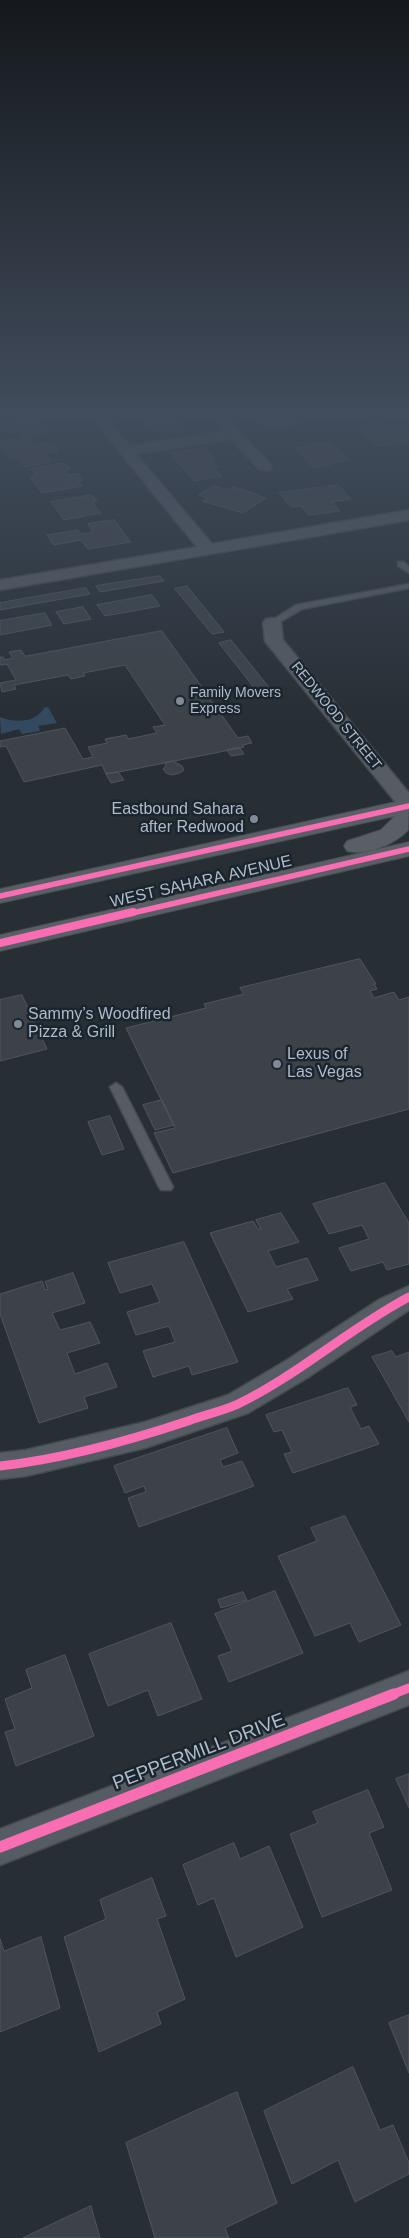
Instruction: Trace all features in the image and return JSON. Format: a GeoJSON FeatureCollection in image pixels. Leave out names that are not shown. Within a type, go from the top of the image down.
{"type":"FeatureCollection","features":[{"type":"Feature","properties":{"kind":"main road"},"geometry":{"type":"LineString","coordinates":[[230,890],[258,873],[380,840],[395,831],[404,822],[409,807]]}},
{"type":"Feature","properties":{"kind":"main road","name":"WEST SAHARA AVENUE"},"geometry":{"type":"LineString","coordinates":[[0,896],[409,807]]}},
{"type":"Feature","properties":{"kind":"main road","name":"WEST SAHARA AVENUE"},"geometry":{"type":"LineString","coordinates":[[0,943],[409,849]]}},
{"type":"Feature","properties":{"kind":"street"},"geometry":{"type":"LineString","coordinates":[[182,518],[208,550]]}},
{"type":"Feature","properties":{"kind":"street"},"geometry":{"type":"LineString","coordinates":[[0,586],[395,518]]}},
{"type":"Feature","properties":{"kind":"street","name":"REDWOOD STREET"},"geometry":{"type":"LineString","coordinates":[[272,623],[274,641],[409,807]]}},
{"type":"Feature","properties":{"kind":"street"},"geometry":{"type":"LineString","coordinates":[[0,1466],[39,1460],[145,1435],[238,1404],[298,1369],[390,1307],[409,1297]]}},
{"type":"Feature","properties":{"kind":"street","name":"PEPPERMILL DRIVE"},"geometry":{"type":"LineString","coordinates":[[0,1847],[409,1688]]}},
{"type":"Feature","properties":{"kind":"lane"},"geometry":{"type":"LineString","coordinates":[[401,564],[409,572]]}},
{"type":"Feature","properties":{"kind":"lane"},"geometry":{"type":"LineString","coordinates":[[272,623],[299,607],[409,586]]}},
{"type":"Feature","properties":{"kind":"lane"},"geometry":{"type":"LineString","coordinates":[[116,1086],[166,1187]]}},
{"type":"Feature","properties":{"kind":"water"},"geometry":{"type":"Polygon","coordinates":[[[48,707],[57,723],[38,726],[40,731],[22,734],[19,729],[1,734],[0,717],[18,721],[30,719],[36,717],[44,708],[48,707]]]}},
{"type":"Feature","properties":{"kind":"building"},"geometry":{"type":"Polygon","coordinates":[[[114,520],[131,542],[88,549],[81,540],[54,545],[47,535],[78,530],[81,534],[93,532],[88,524],[114,520]]]}},
{"type":"Feature","properties":{"kind":"building"},"geometry":{"type":"Polygon","coordinates":[[[160,576],[164,581],[100,592],[96,586],[160,576]]]}},
{"type":"Feature","properties":{"kind":"building"},"geometry":{"type":"Polygon","coordinates":[[[187,586],[224,632],[212,634],[175,589],[187,586]]]}},
{"type":"Feature","properties":{"kind":"building"},"geometry":{"type":"Polygon","coordinates":[[[86,588],[90,594],[0,610],[0,603],[86,588]]]}},
{"type":"Feature","properties":{"kind":"building"},"geometry":{"type":"Polygon","coordinates":[[[152,595],[160,606],[105,616],[97,605],[152,595]]]}},
{"type":"Feature","properties":{"kind":"building"},"geometry":{"type":"Polygon","coordinates":[[[83,607],[91,619],[64,624],[56,612],[83,607]]]}},
{"type":"Feature","properties":{"kind":"building"},"geometry":{"type":"Polygon","coordinates":[[[45,613],[52,625],[0,635],[0,621],[45,613]]]}},
{"type":"Feature","properties":{"kind":"building","name":"Family Movers Express"},"geometry":{"type":"Polygon","coordinates":[[[162,631],[238,738],[248,736],[252,743],[242,745],[244,747],[240,748],[119,772],[106,774],[102,765],[24,782],[6,746],[0,747],[0,741],[65,728],[83,759],[93,757],[88,747],[107,743],[105,739],[126,735],[128,739],[157,733],[153,727],[165,725],[125,665],[83,673],[85,676],[71,679],[68,675],[14,685],[16,689],[2,692],[0,683],[16,680],[7,664],[0,665],[0,657],[3,657],[5,660],[13,658],[9,652],[21,650],[25,656],[162,631]]]}},
{"type":"Feature","properties":{"kind":"building"},"geometry":{"type":"Polygon","coordinates":[[[231,640],[272,691],[259,694],[219,643],[231,640]]]}},
{"type":"Feature","properties":{"kind":"building"},"geometry":{"type":"Polygon","coordinates":[[[240,748],[244,754],[231,756],[227,750],[240,748]]]}},
{"type":"Feature","properties":{"kind":"building"},"geometry":{"type":"Polygon","coordinates":[[[173,761],[182,766],[184,770],[172,775],[166,773],[163,769],[166,766],[165,763],[173,761]]]}},
{"type":"Feature","properties":{"kind":"building"},"geometry":{"type":"Polygon","coordinates":[[[118,772],[124,780],[111,783],[106,774],[118,772]]]}},
{"type":"Feature","properties":{"kind":"building","name":"Lexus of Las Vegas"},"geometry":{"type":"Polygon","coordinates":[[[360,959],[376,984],[374,984],[377,989],[370,991],[374,998],[394,992],[399,1000],[409,997],[409,1109],[173,1173],[154,1133],[175,1128],[126,1028],[206,1008],[204,1004],[244,994],[240,988],[360,959]]]}},
{"type":"Feature","properties":{"kind":"building","name":"Sammy’s Woodfired Pizza & Grill"},"geometry":{"type":"Polygon","coordinates":[[[22,995],[47,1049],[0,1061],[0,1000],[22,995]]]}},
{"type":"Feature","properties":{"kind":"building"},"geometry":{"type":"Polygon","coordinates":[[[162,1100],[174,1125],[155,1130],[143,1105],[162,1100]]]}},
{"type":"Feature","properties":{"kind":"building"},"geometry":{"type":"Polygon","coordinates":[[[110,1116],[124,1149],[102,1155],[88,1122],[110,1116]]]}},
{"type":"Feature","properties":{"kind":"building"},"geometry":{"type":"Polygon","coordinates":[[[385,1183],[409,1223],[409,1264],[387,1270],[383,1262],[351,1271],[339,1248],[369,1239],[362,1225],[329,1234],[313,1204],[385,1183]]]}},
{"type":"Feature","properties":{"kind":"building"},"geometry":{"type":"Polygon","coordinates":[[[281,1213],[299,1242],[268,1251],[276,1267],[307,1258],[318,1280],[287,1289],[293,1299],[248,1312],[210,1233],[253,1221],[258,1229],[261,1229],[256,1220],[281,1213]]]}},
{"type":"Feature","properties":{"kind":"building"},"geometry":{"type":"Polygon","coordinates":[[[184,1242],[238,1362],[192,1375],[189,1366],[153,1377],[143,1351],[175,1342],[169,1326],[136,1335],[127,1312],[160,1302],[152,1284],[120,1293],[108,1263],[184,1242]]]}},
{"type":"Feature","properties":{"kind":"building"},"geometry":{"type":"Polygon","coordinates":[[[73,1273],[85,1303],[52,1313],[60,1330],[90,1322],[100,1343],[67,1353],[75,1374],[107,1363],[117,1387],[84,1397],[88,1408],[39,1423],[0,1314],[0,1294],[42,1281],[45,1290],[48,1289],[45,1282],[73,1273]]]}},
{"type":"Feature","properties":{"kind":"building"},"geometry":{"type":"Polygon","coordinates":[[[392,1351],[396,1357],[409,1352],[409,1422],[372,1357],[392,1351]]]}},
{"type":"Feature","properties":{"kind":"building"},"geometry":{"type":"Polygon","coordinates":[[[348,1388],[357,1405],[350,1407],[361,1429],[369,1426],[379,1444],[293,1473],[284,1454],[292,1452],[282,1430],[274,1432],[266,1415],[348,1388]]]}},
{"type":"Feature","properties":{"kind":"building"},"geometry":{"type":"Polygon","coordinates":[[[227,1428],[238,1453],[220,1460],[223,1467],[242,1461],[254,1486],[139,1527],[128,1498],[146,1492],[144,1486],[125,1493],[114,1466],[227,1428]]]}},
{"type":"Feature","properties":{"kind":"building"},"geometry":{"type":"Polygon","coordinates":[[[345,1516],[401,1625],[359,1642],[350,1623],[315,1636],[278,1556],[317,1541],[311,1528],[345,1516]]]}},
{"type":"Feature","properties":{"kind":"building"},"geometry":{"type":"Polygon","coordinates":[[[275,1591],[303,1653],[229,1682],[218,1656],[232,1651],[215,1614],[275,1591]]]}},
{"type":"Feature","properties":{"kind":"building"},"geometry":{"type":"Polygon","coordinates":[[[243,1592],[247,1600],[221,1608],[218,1600],[243,1592]]]}},
{"type":"Feature","properties":{"kind":"building"},"geometry":{"type":"Polygon","coordinates":[[[171,1623],[202,1699],[158,1716],[148,1690],[108,1706],[89,1654],[171,1623]]]}},
{"type":"Feature","properties":{"kind":"building"},"geometry":{"type":"Polygon","coordinates":[[[65,1655],[94,1736],[16,1766],[5,1732],[15,1729],[5,1699],[32,1688],[26,1670],[65,1655]]]}},
{"type":"Feature","properties":{"kind":"building"},"geometry":{"type":"Polygon","coordinates":[[[409,1774],[409,1808],[396,1779],[409,1774]]]}},
{"type":"Feature","properties":{"kind":"building"},"geometry":{"type":"Polygon","coordinates":[[[368,1790],[384,1827],[369,1833],[392,1890],[322,1917],[290,1834],[318,1823],[313,1812],[368,1790]]]}},
{"type":"Feature","properties":{"kind":"building"},"geometry":{"type":"Polygon","coordinates":[[[234,1843],[240,1859],[269,1846],[303,1927],[236,1957],[214,1898],[198,1905],[183,1865],[234,1843]]]}},
{"type":"Feature","properties":{"kind":"building"},"geometry":{"type":"Polygon","coordinates":[[[152,1878],[166,1916],[157,1919],[185,1999],[157,2012],[161,2024],[99,2052],[64,1937],[106,1919],[100,1900],[152,1878]]]}},
{"type":"Feature","properties":{"kind":"building"},"geometry":{"type":"Polygon","coordinates":[[[41,1937],[60,2008],[0,2032],[0,1939],[4,1951],[41,1937]]]}},
{"type":"Feature","properties":{"kind":"building"},"geometry":{"type":"Polygon","coordinates":[[[409,2015],[409,2073],[389,2023],[409,2015]]]}},
{"type":"Feature","properties":{"kind":"building"},"geometry":{"type":"Polygon","coordinates":[[[353,2067],[380,2130],[393,2125],[409,2163],[409,2174],[355,2202],[338,2160],[292,2184],[264,2111],[353,2067]]]}},
{"type":"Feature","properties":{"kind":"building"},"geometry":{"type":"Polygon","coordinates":[[[237,2092],[277,2203],[225,2228],[229,2238],[155,2238],[126,2143],[237,2092]]]}},
{"type":"Feature","properties":{"kind":"building"},"geometry":{"type":"Polygon","coordinates":[[[91,2206],[100,2238],[23,2238],[91,2206]]]}},
{"type":"Feature","properties":{"kind":"cycle path"},"geometry":{"type":"LineString","coordinates":[[0,896],[409,806]]}},
{"type":"Feature","properties":{"kind":"cycle path"},"geometry":{"type":"LineString","coordinates":[[0,943],[409,849]]}},
{"type":"Feature","properties":{"kind":"cycle path"},"geometry":{"type":"LineString","coordinates":[[0,1466],[26,1463],[145,1435],[238,1404],[297,1369],[390,1307],[409,1297]]}},
{"type":"Feature","properties":{"kind":"cycle path"},"geometry":{"type":"LineString","coordinates":[[0,1847],[409,1688]]}},
{"type":"Feature","properties":{"kind":"place","name":"Family Movers Express"},"geometry":{"type":"Point","coordinates":[180,701]}},
{"type":"Feature","properties":{"kind":"place","name":"Eastbound Sahara after Redwood"},"geometry":{"type":"Point","coordinates":[254,819]}},
{"type":"Feature","properties":{"kind":"place","name":"Sammy’s Woodfired Pizza & Grill"},"geometry":{"type":"Point","coordinates":[18,1024]}},
{"type":"Feature","properties":{"kind":"place","name":"Lexus of Las Vegas"},"geometry":{"type":"Point","coordinates":[277,1064]}}]}
